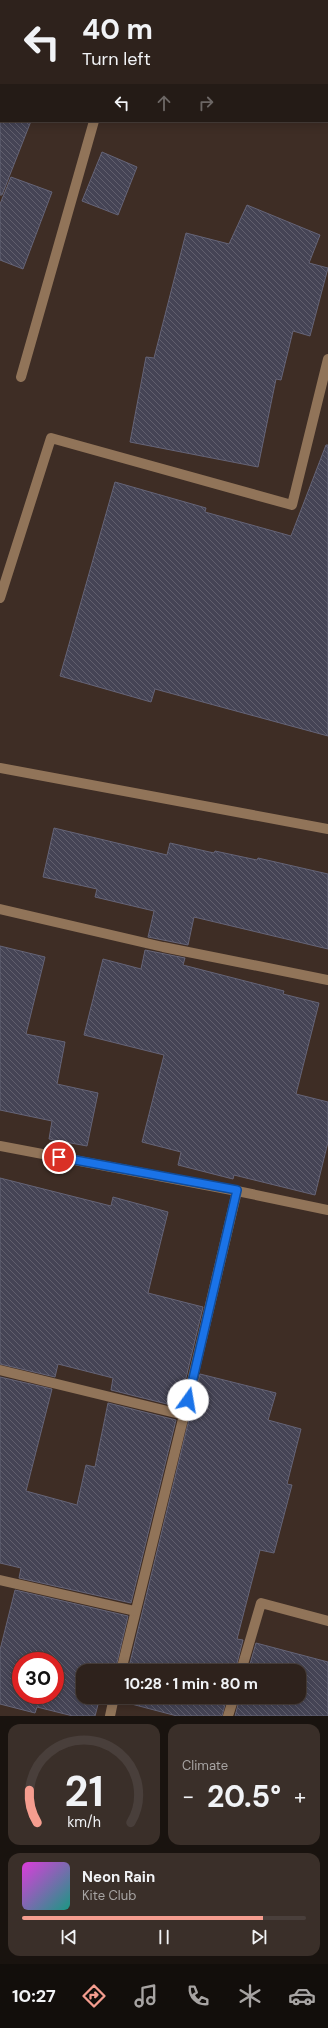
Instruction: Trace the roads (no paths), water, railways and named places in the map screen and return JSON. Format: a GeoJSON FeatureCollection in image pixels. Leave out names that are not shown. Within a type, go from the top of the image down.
{"type":"FeatureCollection","features":[{"type":"Feature","properties":{"kind":"street"},"geometry":{"type":"LineString","coordinates":[[21,377],[94,122]]}},
{"type":"Feature","properties":{"kind":"street"},"geometry":{"type":"LineString","coordinates":[[0,598],[51,438],[292,505],[328,359]]}},
{"type":"Feature","properties":{"kind":"street"},"geometry":{"type":"LineString","coordinates":[[0,768],[328,830]]}},
{"type":"Feature","properties":{"kind":"street"},"geometry":{"type":"LineString","coordinates":[[0,909],[163,947],[328,980]]}},
{"type":"Feature","properties":{"kind":"street"},"geometry":{"type":"LineString","coordinates":[[0,1146],[237,1190],[328,1210]]}},
{"type":"Feature","properties":{"kind":"street"},"geometry":{"type":"LineString","coordinates":[[123,1664],[184,1415],[237,1190]]}},
{"type":"Feature","properties":{"kind":"street"},"geometry":{"type":"LineString","coordinates":[[0,1370],[184,1415]]}},
{"type":"Feature","properties":{"kind":"street"},"geometry":{"type":"LineString","coordinates":[[0,1580],[135,1611]]}},
{"type":"Feature","properties":{"kind":"street"},"geometry":{"type":"LineString","coordinates":[[243,1664],[261,1603],[328,1621]]}},
{"type":"Feature","properties":{"kind":"street"},"geometry":{"type":"LineString","coordinates":[[110,1716],[113,1704]]}},
{"type":"Feature","properties":{"kind":"street"},"geometry":{"type":"LineString","coordinates":[[228,1716],[232,1704]]}}]}
